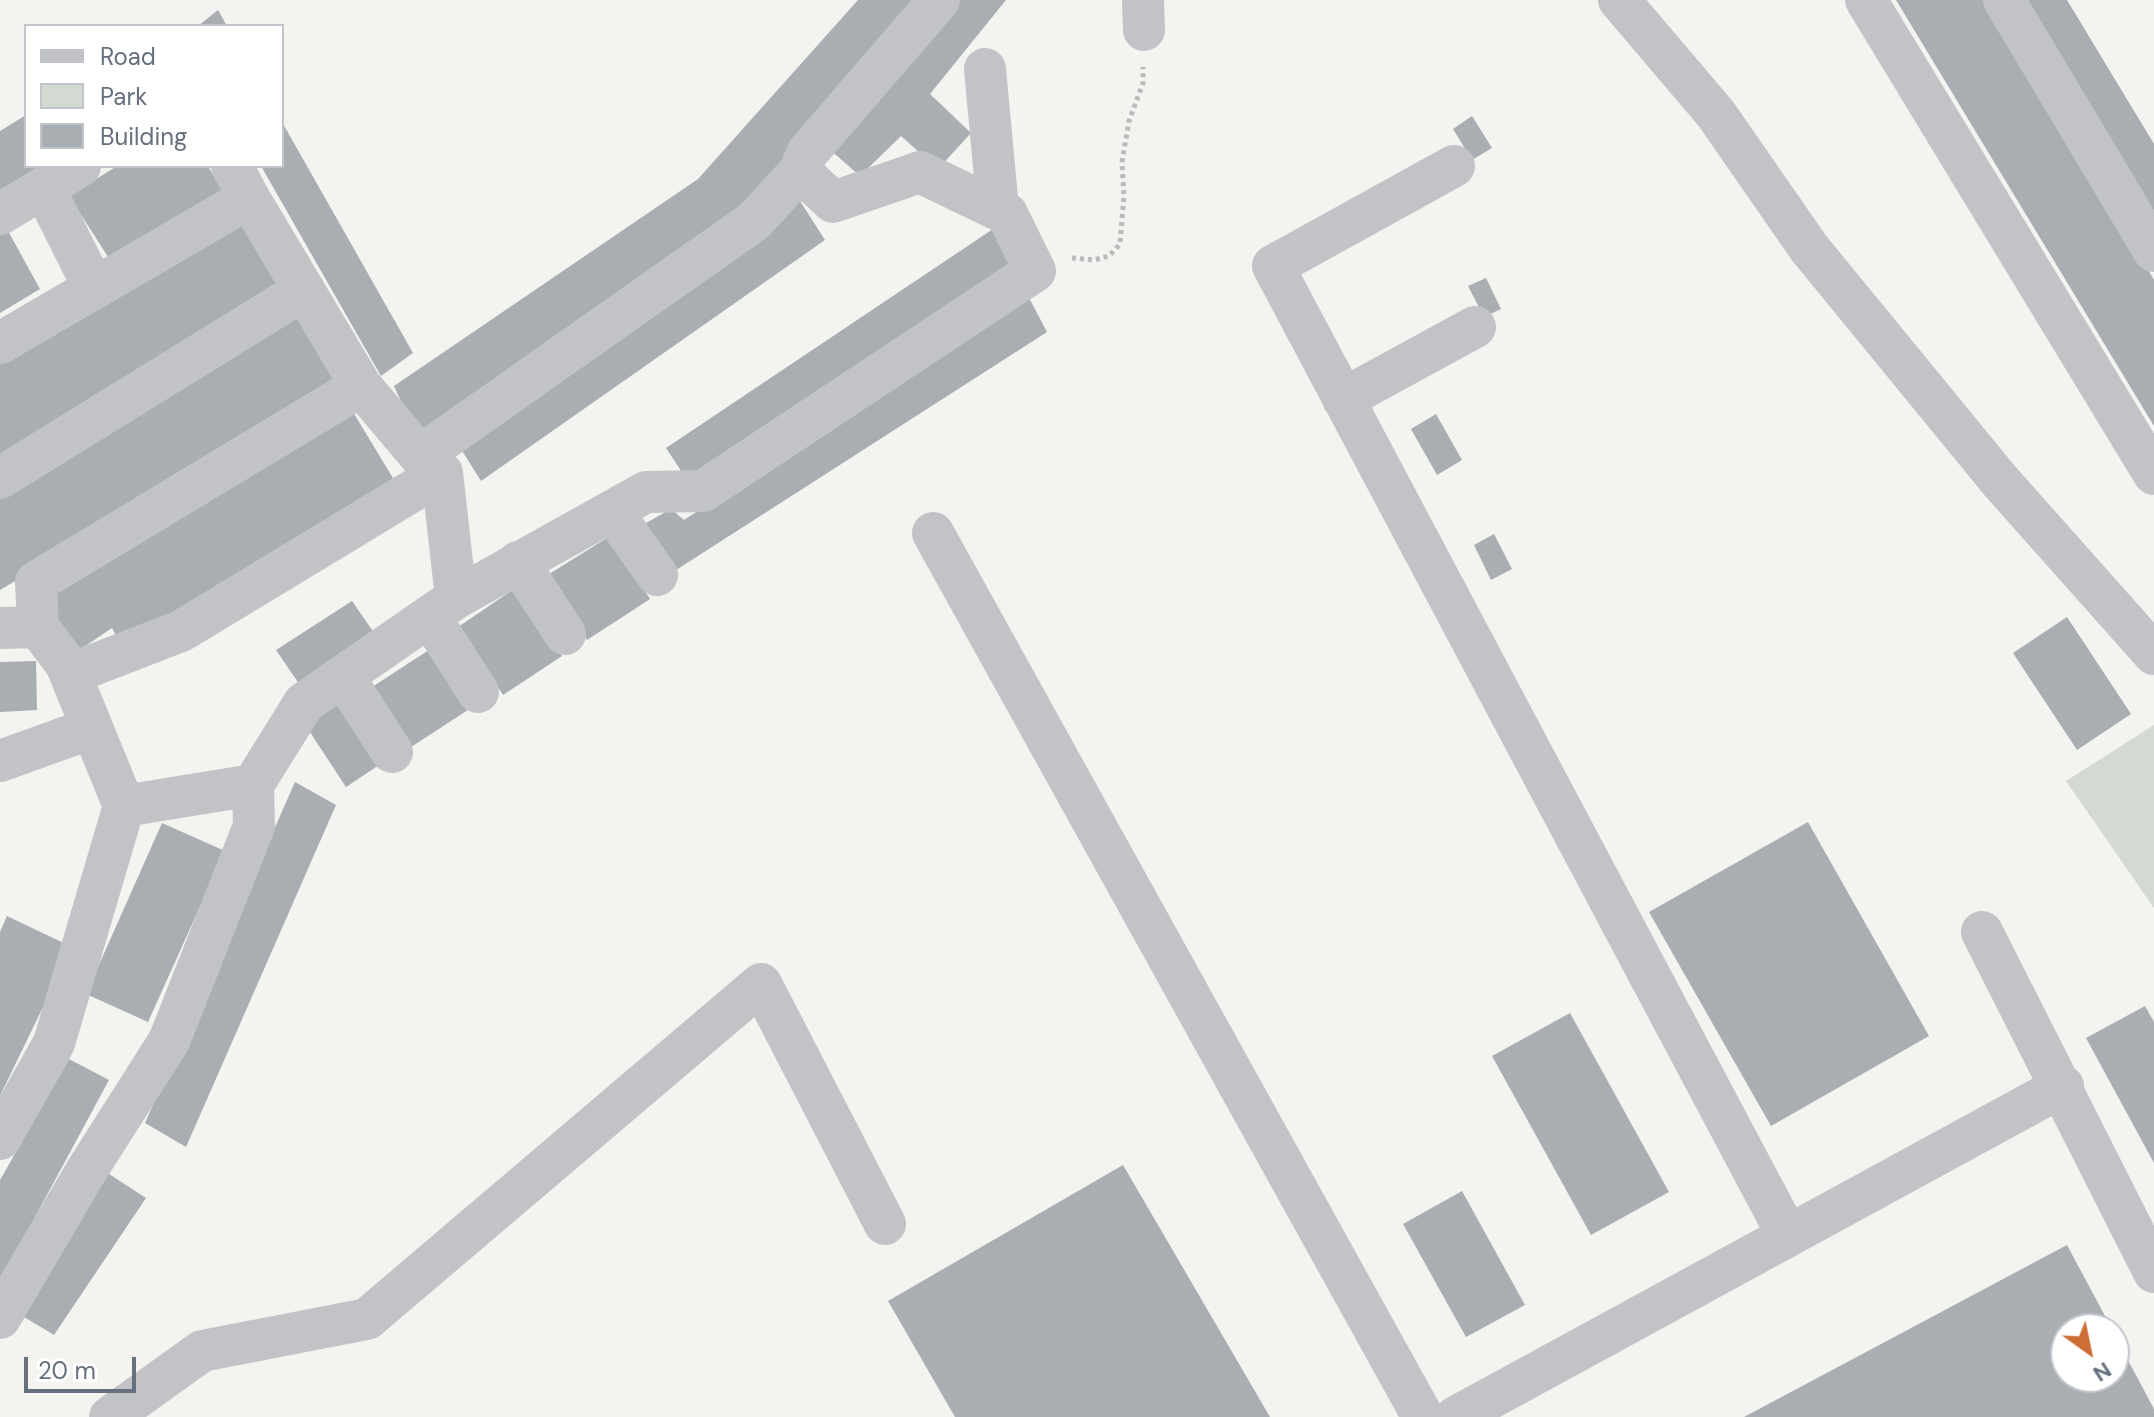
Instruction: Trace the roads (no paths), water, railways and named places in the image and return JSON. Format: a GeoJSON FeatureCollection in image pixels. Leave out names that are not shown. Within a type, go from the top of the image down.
{"type":"FeatureCollection","features":[{"type":"Feature","properties":{"kind":"lane"},"geometry":{"type":"LineString","coordinates":[[70,674],[181,631],[431,465],[754,221],[800,171],[807,153],[939,0]]}},
{"type":"Feature","properties":{"kind":"lane"},"geometry":{"type":"LineString","coordinates":[[1619,0],[1716,114],[1809,248],[1990,469],[2154,654]]}},
{"type":"Feature","properties":{"kind":"lane"},"geometry":{"type":"LineString","coordinates":[[1866,0],[2154,474]]}},
{"type":"Feature","properties":{"kind":"lane"},"geometry":{"type":"LineString","coordinates":[[2004,0],[2154,251]]}},
{"type":"Feature","properties":{"kind":"lane"},"geometry":{"type":"LineString","coordinates":[[985,69],[998,209]]}},
{"type":"Feature","properties":{"kind":"lane"},"geometry":{"type":"LineString","coordinates":[[1454,166],[1273,266],[1788,1236]]}},
{"type":"Feature","properties":{"kind":"lane"},"geometry":{"type":"LineString","coordinates":[[0,214],[77,168]]}},
{"type":"Feature","properties":{"kind":"lane"},"geometry":{"type":"LineString","coordinates":[[0,1318],[85,1173],[169,1041],[254,826],[253,785],[304,703],[443,607],[646,492],[703,491],[1035,271],[1007,214],[920,172],[833,202],[800,171]]}},
{"type":"Feature","properties":{"kind":"lane"},"geometry":{"type":"LineString","coordinates":[[0,343],[94,288],[240,182],[361,386],[431,465],[443,607],[478,692]]}},
{"type":"Feature","properties":{"kind":"lane"},"geometry":{"type":"LineString","coordinates":[[44,188],[94,288]]}},
{"type":"Feature","properties":{"kind":"lane"},"geometry":{"type":"LineString","coordinates":[[0,478],[304,290]]}},
{"type":"Feature","properties":{"kind":"lane"},"geometry":{"type":"LineString","coordinates":[[1343,399],[1475,327]]}},
{"type":"Feature","properties":{"kind":"lane"},"geometry":{"type":"LineString","coordinates":[[0,1139],[54,1043],[124,806],[70,674],[19,628],[36,582],[361,386]]}},
{"type":"Feature","properties":{"kind":"lane"},"geometry":{"type":"LineString","coordinates":[[612,511],[657,575]]}},
{"type":"Feature","properties":{"kind":"lane"},"geometry":{"type":"LineString","coordinates":[[933,533],[1423,1417]]}},
{"type":"Feature","properties":{"kind":"lane"},"geometry":{"type":"LineString","coordinates":[[518,562],[565,634]]}},
{"type":"Feature","properties":{"kind":"lane"},"geometry":{"type":"LineString","coordinates":[[343,676],[392,752]]}},
{"type":"Feature","properties":{"kind":"lane"},"geometry":{"type":"LineString","coordinates":[[0,761],[92,728]]}},
{"type":"Feature","properties":{"kind":"lane"},"geometry":{"type":"LineString","coordinates":[[124,806],[253,785]]}},
{"type":"Feature","properties":{"kind":"lane"},"geometry":{"type":"LineString","coordinates":[[1982,932],[2063,1086],[2154,1272]]}},
{"type":"Feature","properties":{"kind":"lane"},"geometry":{"type":"LineString","coordinates":[[110,1417],[202,1351],[367,1319],[761,984],[885,1224]]}},
{"type":"Feature","properties":{"kind":"lane"},"geometry":{"type":"LineString","coordinates":[[1456,1417],[2063,1086]]}}]}
